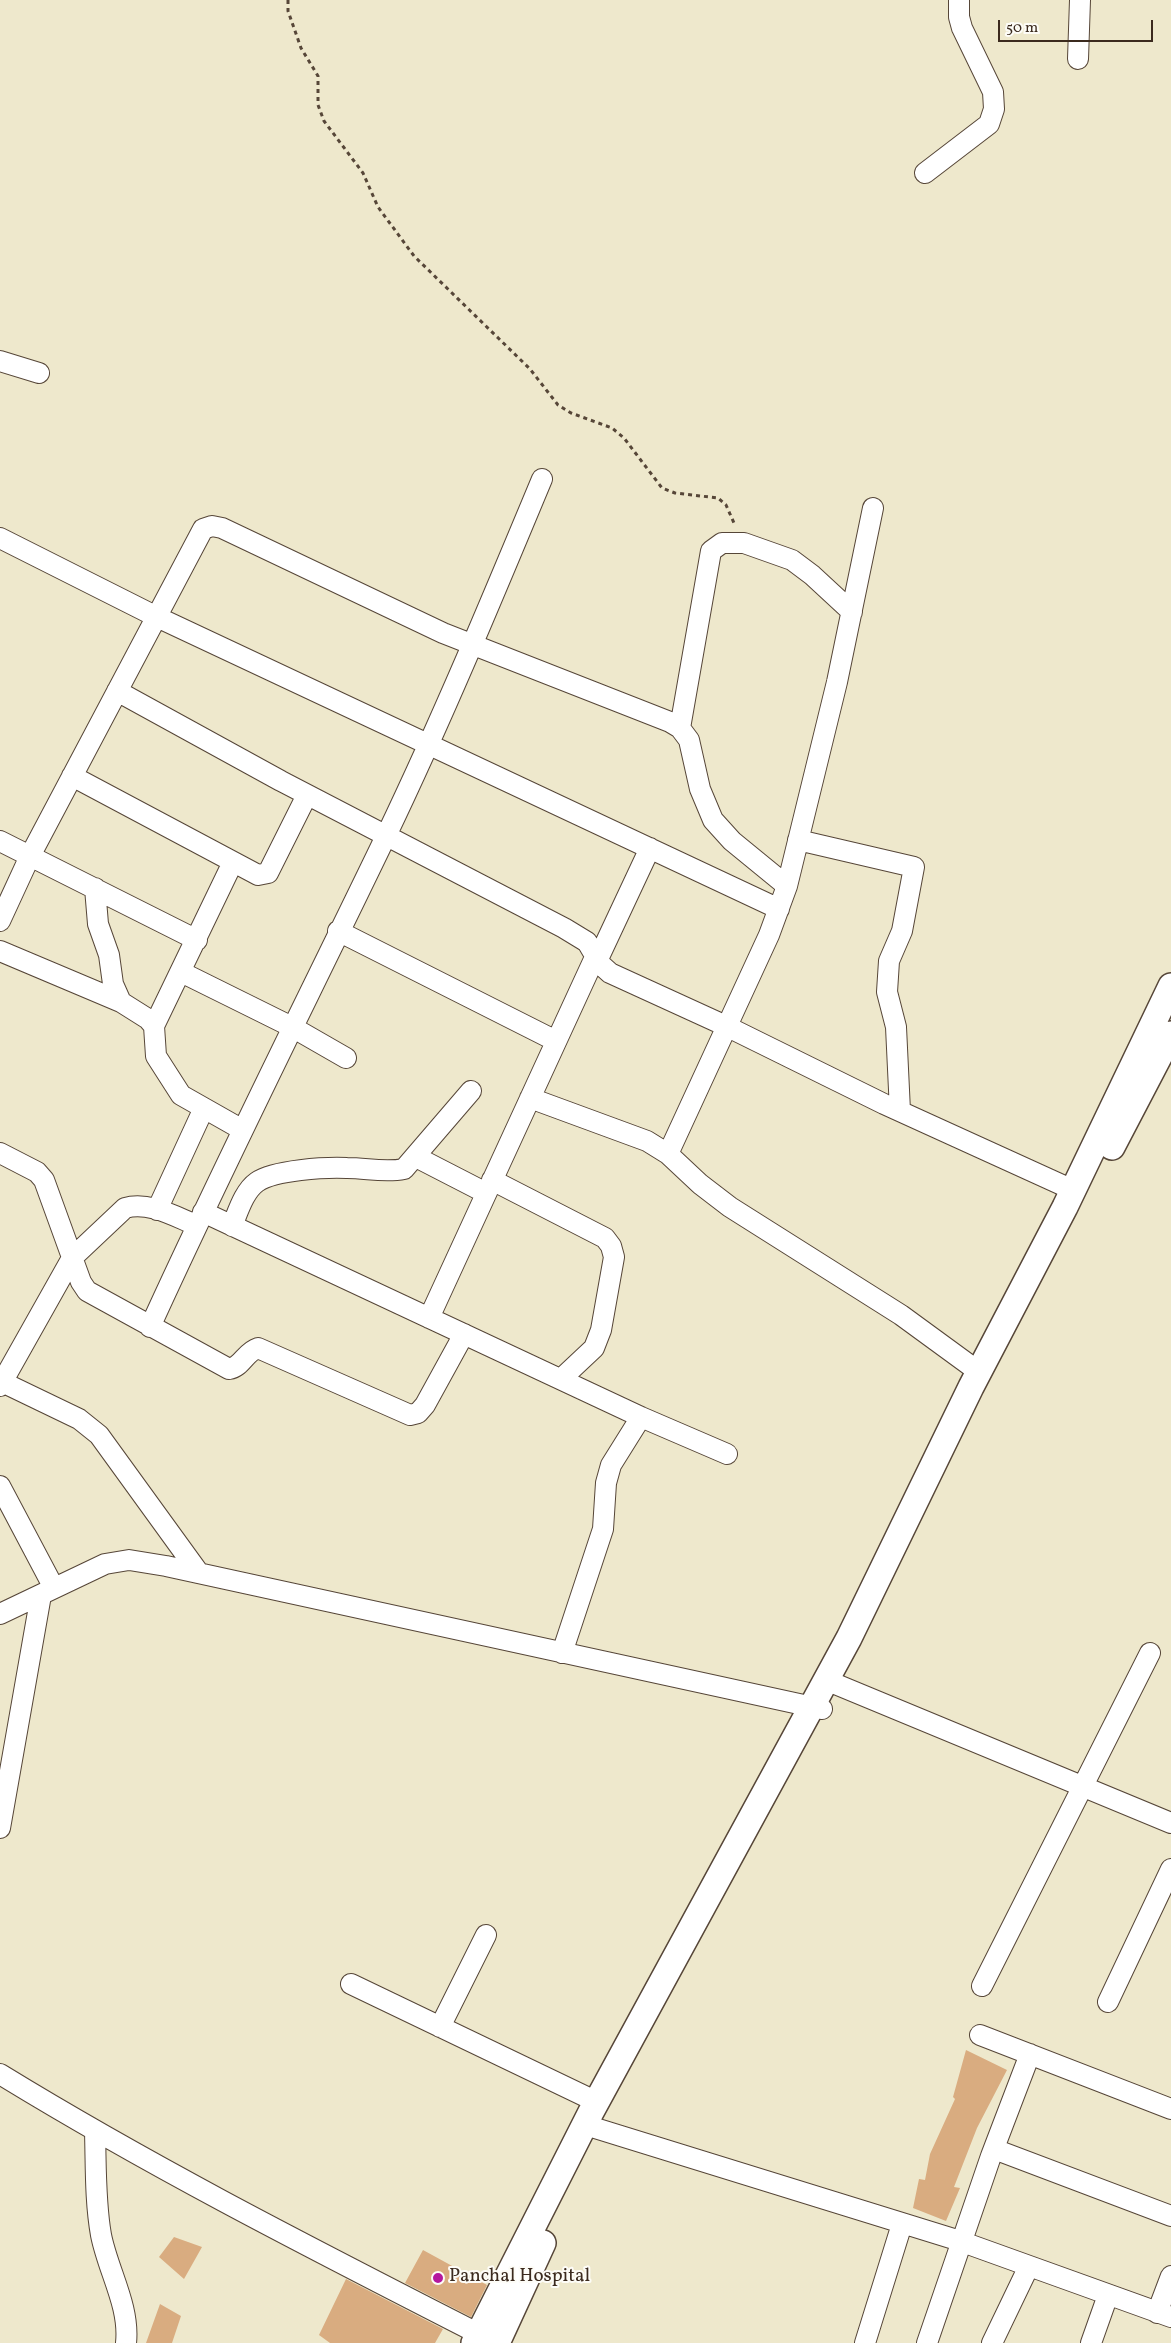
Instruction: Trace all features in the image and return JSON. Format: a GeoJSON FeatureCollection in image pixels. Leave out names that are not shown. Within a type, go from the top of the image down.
{"type":"FeatureCollection","features":[{"type":"Feature","properties":{"kind":"main road"},"geometry":{"type":"LineString","coordinates":[[484,2340],[817,1708],[979,1372],[1073,1190],[1171,986]]}},
{"type":"Feature","properties":{"kind":"main road"},"geometry":{"type":"LineString","coordinates":[[484,2340],[597,2102],[817,1708],[833,1683],[1171,1034]]}},
{"type":"Feature","properties":{"kind":"street"},"geometry":{"type":"LineString","coordinates":[[924,174],[989,124],[994,109],[993,92],[960,23],[960,0]]}},
{"type":"Feature","properties":{"kind":"street"},"geometry":{"type":"LineString","coordinates":[[1078,59],[1080,0]]}},
{"type":"Feature","properties":{"kind":"street"},"geometry":{"type":"LineString","coordinates":[[0,361],[39,374]]}},
{"type":"Feature","properties":{"kind":"street"},"geometry":{"type":"LineString","coordinates":[[150,1327],[241,1129],[386,836],[473,645],[542,479]]}},
{"type":"Feature","properties":{"kind":"street"},"geometry":{"type":"LineString","coordinates":[[668,1154],[770,935],[787,886],[837,682],[872,508]]}},
{"type":"Feature","properties":{"kind":"street"},"geometry":{"type":"LineString","coordinates":[[0,921],[30,856],[203,529],[212,526],[222,528],[443,633],[670,722],[680,728],[689,740],[700,789],[713,820],[732,841],[787,886]]}},
{"type":"Feature","properties":{"kind":"street"},"geometry":{"type":"LineString","coordinates":[[0,538],[157,617],[779,909]]}},
{"type":"Feature","properties":{"kind":"street"},"geometry":{"type":"LineString","coordinates":[[680,728],[711,551],[722,543],[744,543],[792,560],[812,575],[852,612]]}},
{"type":"Feature","properties":{"kind":"street"},"geometry":{"type":"LineString","coordinates":[[117,691],[307,795],[564,928],[587,942],[610,973],[726,1026],[900,1111],[1073,1190]]}},
{"type":"Feature","properties":{"kind":"street"},"geometry":{"type":"LineString","coordinates":[[72,776],[258,875],[268,873],[307,795]]}},
{"type":"Feature","properties":{"kind":"street"},"geometry":{"type":"LineString","coordinates":[[798,840],[914,867],[902,931],[889,961],[887,992],[896,1027],[900,1111]]}},
{"type":"Feature","properties":{"kind":"street"},"geometry":{"type":"LineString","coordinates":[[0,841],[197,940]]}},
{"type":"Feature","properties":{"kind":"street"},"geometry":{"type":"LineString","coordinates":[[429,1318],[556,1041],[650,848]]}},
{"type":"Feature","properties":{"kind":"street"},"geometry":{"type":"LineString","coordinates":[[233,862],[154,1026],[156,1056],[181,1095],[241,1129]]}},
{"type":"Feature","properties":{"kind":"street"},"geometry":{"type":"LineString","coordinates":[[95,888],[98,924],[109,955],[113,984],[121,1002]]}},
{"type":"Feature","properties":{"kind":"street"},"geometry":{"type":"LineString","coordinates":[[338,932],[556,1041]]}},
{"type":"Feature","properties":{"kind":"street"},"geometry":{"type":"LineString","coordinates":[[0,951],[121,1002],[148,1019],[154,1026]]}},
{"type":"Feature","properties":{"kind":"street"},"geometry":{"type":"LineString","coordinates":[[181,972],[292,1027],[346,1058]]}},
{"type":"Feature","properties":{"kind":"street"},"geometry":{"type":"LineString","coordinates":[[232,1226],[247,1194],[257,1182],[280,1174],[332,1168],[388,1173],[404,1169],[471,1091]]}},
{"type":"Feature","properties":{"kind":"street"},"geometry":{"type":"LineString","coordinates":[[530,1098],[647,1141],[668,1154],[700,1184],[730,1207],[901,1315],[979,1372]]}},
{"type":"Feature","properties":{"kind":"street"},"geometry":{"type":"LineString","coordinates":[[157,1210],[204,1108]]}},
{"type":"Feature","properties":{"kind":"street"},"geometry":{"type":"LineString","coordinates":[[1,1157],[37,1172],[44,1180],[81,1282],[87,1291],[229,1370],[236,1368],[252,1350],[258,1348],[410,1415],[418,1413],[425,1405],[464,1334]]}},
{"type":"Feature","properties":{"kind":"street"},"geometry":{"type":"LineString","coordinates":[[416,1157],[605,1238],[611,1246],[614,1257],[601,1330],[594,1348],[561,1379]]}},
{"type":"Feature","properties":{"kind":"street"},"geometry":{"type":"LineString","coordinates":[[199,1573],[99,1435],[78,1419],[1,1383],[72,1258],[124,1208],[135,1204],[232,1226],[641,1417],[726,1454]]}},
{"type":"Feature","properties":{"kind":"street"},"geometry":{"type":"LineString","coordinates":[[562,1653],[603,1528],[606,1483],[611,1465],[641,1417]]}},
{"type":"Feature","properties":{"kind":"street"},"geometry":{"type":"LineString","coordinates":[[0,1486],[47,1592],[0,1828]]}},
{"type":"Feature","properties":{"kind":"street"},"geometry":{"type":"LineString","coordinates":[[0,1614],[105,1564],[129,1560],[199,1573],[817,1708]]}},
{"type":"Feature","properties":{"kind":"street"},"geometry":{"type":"LineString","coordinates":[[982,1986],[1150,1654]]}},
{"type":"Feature","properties":{"kind":"street"},"geometry":{"type":"LineString","coordinates":[[833,1683],[1171,1823]]}},
{"type":"Feature","properties":{"kind":"street"},"geometry":{"type":"LineString","coordinates":[[1108,2002],[1171,1869]]}},
{"type":"Feature","properties":{"kind":"street"},"geometry":{"type":"LineString","coordinates":[[440,2027],[486,1935]]}},
{"type":"Feature","properties":{"kind":"street"},"geometry":{"type":"LineString","coordinates":[[351,1984],[597,2102]]}},
{"type":"Feature","properties":{"kind":"street"},"geometry":{"type":"LineString","coordinates":[[980,2035],[1171,2109]]}},
{"type":"Feature","properties":{"kind":"street"},"geometry":{"type":"LineString","coordinates":[[927,2343],[994,2148],[1030,2054]]}},
{"type":"Feature","properties":{"kind":"street"},"geometry":{"type":"LineString","coordinates":[[0,2074],[95,2132],[230,2206],[484,2340]]}},
{"type":"Feature","properties":{"kind":"street"},"geometry":{"type":"LineString","coordinates":[[595,2128],[963,2242],[1164,2315],[1171,2276]]}},
{"type":"Feature","properties":{"kind":"street"},"geometry":{"type":"LineString","coordinates":[[95,2132],[97,2207],[101,2237],[124,2314],[127,2331],[126,2343]]}},
{"type":"Feature","properties":{"kind":"street"},"geometry":{"type":"LineString","coordinates":[[994,2148],[1171,2216]]}},
{"type":"Feature","properties":{"kind":"street"},"geometry":{"type":"LineString","coordinates":[[865,2343],[902,2224]]}},
{"type":"Feature","properties":{"kind":"street"},"geometry":{"type":"LineString","coordinates":[[992,2343],[1029,2266]]}},
{"type":"Feature","properties":{"kind":"street"},"geometry":{"type":"LineString","coordinates":[[1091,2343],[1108,2295]]}},
{"type":"Feature","properties":{"kind":"path"},"geometry":{"type":"LineString","coordinates":[[288,0],[288,11],[301,48],[318,76],[318,105],[324,121],[363,174],[378,207],[414,256],[530,369],[558,405],[571,413],[612,428],[624,438],[662,488],[675,493],[718,498],[726,505],[744,543]]}},
{"type":"Feature","properties":{"kind":"building"},"geometry":{"type":"Polygon","coordinates":[[[966,2050],[1007,2070],[977,2128],[954,2187],[960,2188],[946,2221],[913,2208],[919,2179],[925,2180],[930,2154],[955,2099],[953,2097],[966,2050]]]}},
{"type":"Feature","properties":{"kind":"building"},"geometry":{"type":"Polygon","coordinates":[[[174,2237],[202,2247],[184,2279],[159,2257],[174,2237]]]}},
{"type":"Feature","properties":{"kind":"building"},"geometry":{"type":"Polygon","coordinates":[[[423,2250],[487,2285],[471,2317],[405,2283],[423,2250]]]}},
{"type":"Feature","properties":{"kind":"building"},"geometry":{"type":"Polygon","coordinates":[[[346,2279],[443,2329],[435,2343],[330,2343],[319,2335],[346,2279]]]}},
{"type":"Feature","properties":{"kind":"building"},"geometry":{"type":"Polygon","coordinates":[[[160,2304],[181,2316],[172,2343],[146,2343],[160,2304]]]}},
{"type":"Feature","properties":{"kind":"place","name":"Panchal Hospital"},"geometry":{"type":"Point","coordinates":[438,2278]}}]}
